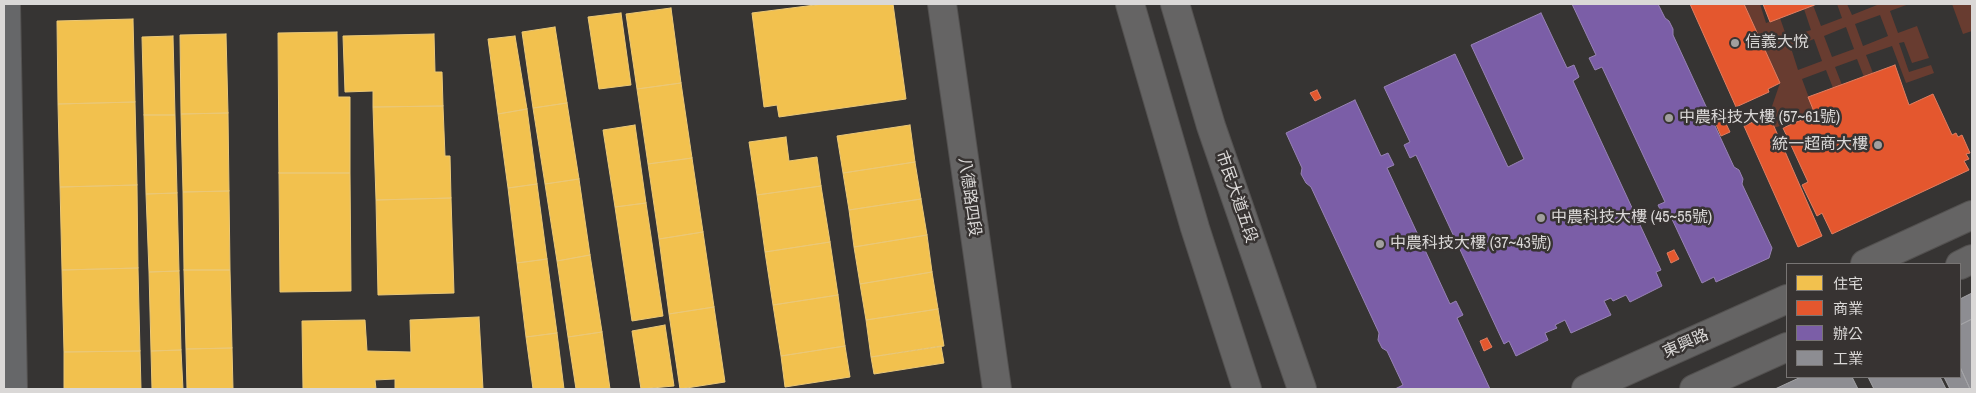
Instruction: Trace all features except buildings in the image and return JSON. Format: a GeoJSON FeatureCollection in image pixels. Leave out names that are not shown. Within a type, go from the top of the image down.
{"type":"FeatureCollection","features":[{"type":"Feature","properties":{"kind":"main road"},"geometry":{"type":"LineString","coordinates":[[6,4],[13,389]]}},
{"type":"Feature","properties":{"kind":"street","name":"八德路四段"},"geometry":{"type":"LineString","coordinates":[[942,4],[997,389]]}},
{"type":"Feature","properties":{"kind":"street"},"geometry":{"type":"LineString","coordinates":[[1130,4],[1195,228],[1247,389]]}},
{"type":"Feature","properties":{"kind":"street","name":"市民大道五段"},"geometry":{"type":"LineString","coordinates":[[1175,4],[1211,126],[1302,389]]}},
{"type":"Feature","properties":{"kind":"street"},"geometry":{"type":"LineString","coordinates":[[1867,263],[1972,215]]}},
{"type":"Feature","properties":{"kind":"street","name":"東興路"},"geometry":{"type":"LineString","coordinates":[[1586,389],[1786,299]]}},
{"type":"Feature","properties":{"kind":"street"},"geometry":{"type":"LineString","coordinates":[[1694,389],[1786,346]]}},
{"type":"Feature","properties":{"kind":"shaded area"},"geometry":{"type":"Polygon","coordinates":[[[1744,4],[1760,4],[1766,23],[1780,18],[1787,38],[1811,30],[1804,9],[1813,5],[1821,26],[1842,18],[1837,4],[1847,4],[1852,15],[1877,4],[1909,4],[1890,11],[1898,33],[1917,26],[1929,58],[1912,63],[1904,42],[1899,43],[1909,72],[1931,65],[1934,73],[1906,83],[1892,46],[1866,55],[1873,73],[1864,77],[1857,59],[1835,67],[1842,85],[1833,88],[1826,70],[1802,79],[1815,114],[1774,128],[1769,115],[1780,83],[1744,4]],[[1880,15],[1855,24],[1863,46],[1888,36],[1880,15]],[[1846,27],[1824,36],[1832,57],[1854,49],[1846,27]],[[1814,39],[1791,48],[1798,70],[1822,61],[1814,39]]]}},
{"type":"Feature","properties":{"kind":"shaded area"},"geometry":{"type":"Polygon","coordinates":[[[1952,4],[1972,4],[1972,31],[1963,34],[1952,4]]]}},
{"type":"Feature","properties":{"kind":"place","name":"信義大悅"},"geometry":{"type":"Point","coordinates":[1735,43]}},
{"type":"Feature","properties":{"kind":"place","name":"中農科技大樓 (57~61號)"},"geometry":{"type":"Point","coordinates":[1669,118]}},
{"type":"Feature","properties":{"kind":"place","name":"統一超商大樓"},"geometry":{"type":"Point","coordinates":[1878,145]}},
{"type":"Feature","properties":{"kind":"place","name":"中農科技大樓 (45~55號)"},"geometry":{"type":"Point","coordinates":[1541,218]}},
{"type":"Feature","properties":{"kind":"place","name":"中農科技大樓 (37~43號)"},"geometry":{"type":"Point","coordinates":[1380,244]}}]}
